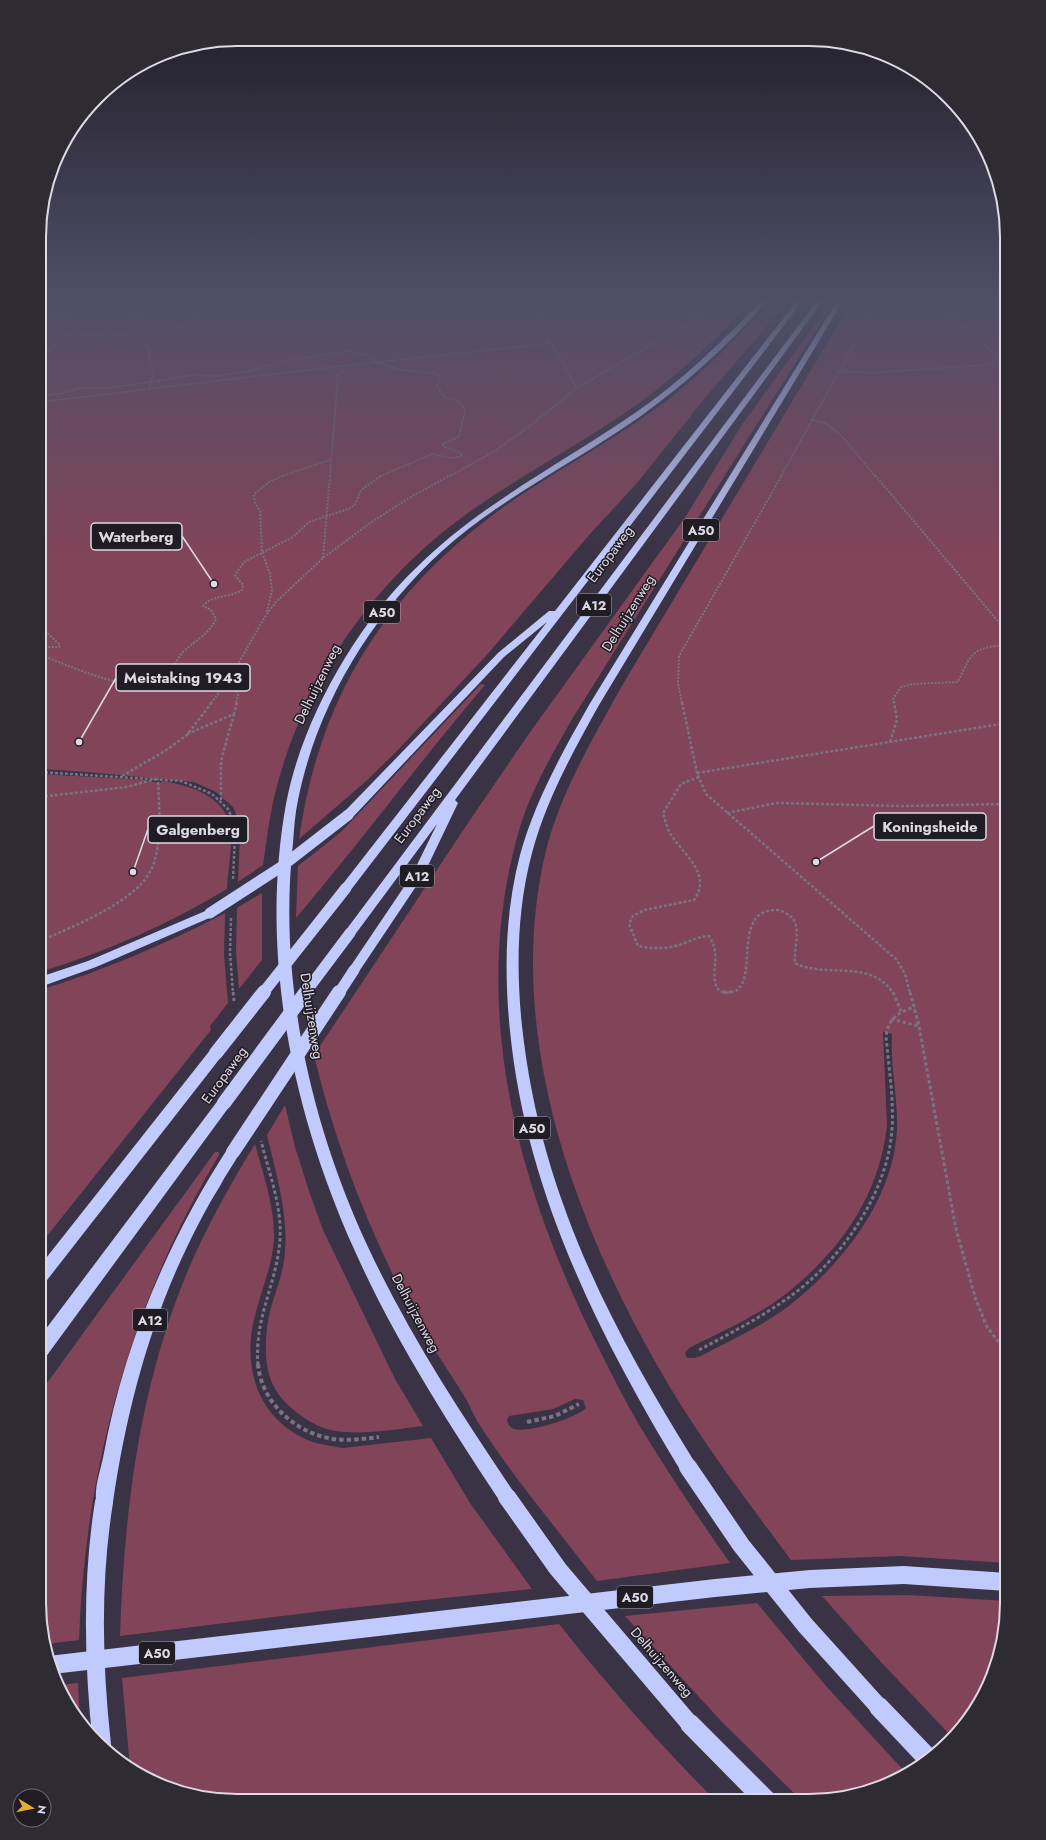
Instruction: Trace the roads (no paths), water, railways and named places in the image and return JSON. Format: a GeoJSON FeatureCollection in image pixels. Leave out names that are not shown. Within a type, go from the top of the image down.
{"type":"FeatureCollection","features":[{"type":"Feature","properties":{"kind":"highway","name":"Delhuijzenweg"},"geometry":{"type":"LineString","coordinates":[[679,384],[636,416],[510,495],[480,516],[416,572],[373,622],[340,674],[328,699],[308,749],[291,806],[283,883],[283,929],[286,979],[293,1033],[304,1084],[326,1162],[351,1223],[387,1303],[453,1416],[507,1497],[558,1569],[689,1723],[760,1794]]}},
{"type":"Feature","properties":{"kind":"highway","name":"Europaweg"},"geometry":{"type":"LineString","coordinates":[[46,1270],[346,888],[471,724],[736,384]]}},
{"type":"Feature","properties":{"kind":"highway","name":"Europaweg"},"geometry":{"type":"LineString","coordinates":[[46,1343],[758,384]]}},
{"type":"Feature","properties":{"kind":"highway","name":"Delhuijzenweg"},"geometry":{"type":"LineString","coordinates":[[790,384],[594,705],[550,785],[535,822],[525,855],[518,887],[514,921],[512,969],[515,1034],[522,1083],[533,1134],[556,1210],[584,1279],[619,1351],[652,1410],[688,1467],[741,1545],[805,1625],[878,1706],[925,1755]]}},
{"type":"Feature","properties":{"kind":"highway","name":"A12"},"geometry":{"type":"LineString","coordinates":[[46,980],[92,964],[210,913],[250,890],[287,865],[348,815],[501,655],[570,598]]}},
{"type":"Feature","properties":{"kind":"highway","name":"A12"},"geometry":{"type":"LineString","coordinates":[[101,1737],[96,1696],[96,1560],[104,1502],[122,1406],[140,1348],[160,1292],[181,1244],[210,1187],[417,876],[468,774]]}},
{"type":"Feature","properties":{"kind":"highway","name":"A50"},"geometry":{"type":"LineString","coordinates":[[56,1665],[651,1595],[803,1580],[904,1575],[1000,1582]]}},
{"type":"Feature","properties":{"kind":"place","name":"Waterberg"},"geometry":{"type":"Point","coordinates":[214,584]}},
{"type":"Feature","properties":{"kind":"place","name":"Meistaking 1943"},"geometry":{"type":"Point","coordinates":[79,742]}},
{"type":"Feature","properties":{"kind":"place","name":"Koningsheide"},"geometry":{"type":"Point","coordinates":[816,862]}},
{"type":"Feature","properties":{"kind":"place","name":"Galgenberg"},"geometry":{"type":"Point","coordinates":[133,872]}}]}
